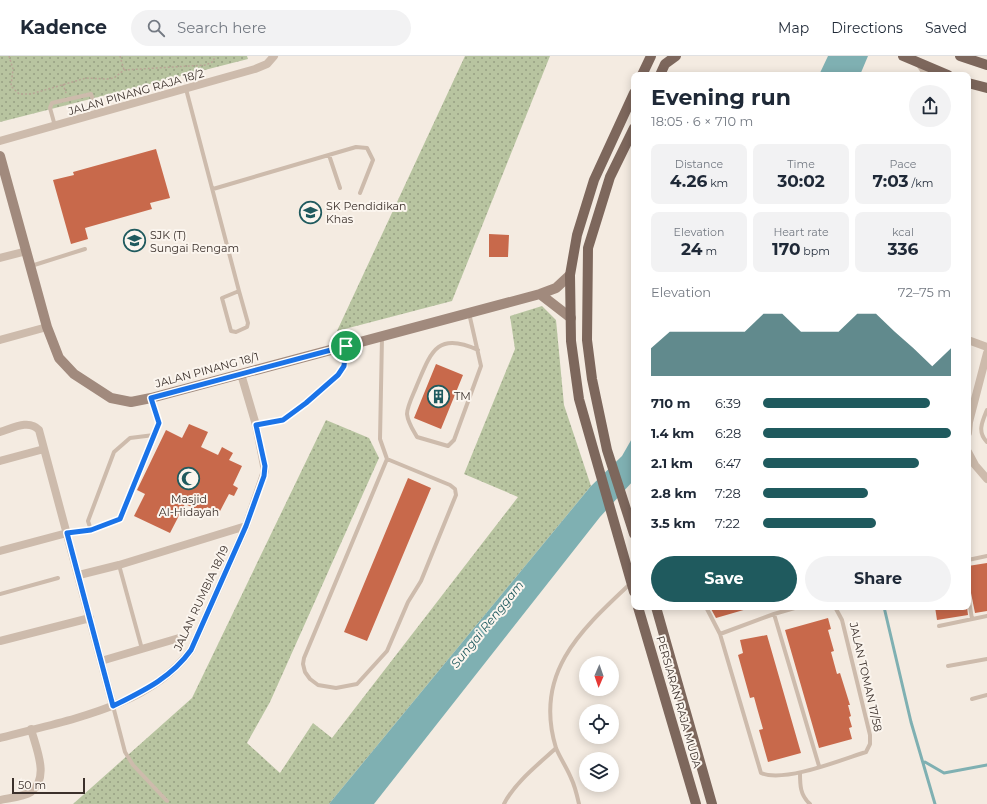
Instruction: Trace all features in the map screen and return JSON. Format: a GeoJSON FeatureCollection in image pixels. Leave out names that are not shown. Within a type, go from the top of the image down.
{"type":"FeatureCollection","features":[{"type":"Feature","properties":{"kind":"main road"},"geometry":{"type":"LineString","coordinates":[[643,72],[651,56]]}},
{"type":"Feature","properties":{"kind":"main road"},"geometry":{"type":"LineString","coordinates":[[661,72],[665,64],[676,56]]}},
{"type":"Feature","properties":{"kind":"main road"},"geometry":{"type":"LineString","coordinates":[[960,56],[987,65]]}},
{"type":"Feature","properties":{"kind":"main road"},"geometry":{"type":"LineString","coordinates":[[905,57],[940,72]]}},
{"type":"Feature","properties":{"kind":"main road"},"geometry":{"type":"LineString","coordinates":[[971,84],[987,88]]}},
{"type":"Feature","properties":{"kind":"main road"},"geometry":{"type":"LineString","coordinates":[[631,100],[594,180],[577,235],[570,275],[574,370],[579,399],[631,578]]}},
{"type":"Feature","properties":{"kind":"main road"},"geometry":{"type":"LineString","coordinates":[[631,134],[610,177],[588,248],[587,340],[592,379],[607,450],[631,525]]}},
{"type":"Feature","properties":{"kind":"main road","name":"PERSIARAN RAJA MUDA"},"geometry":{"type":"LineString","coordinates":[[639,610],[696,804]]}},
{"type":"Feature","properties":{"kind":"main road","name":"PERSIARAN RAJA MUDA"},"geometry":{"type":"LineString","coordinates":[[657,610],[712,804]]}},
{"type":"Feature","properties":{"kind":"street","name":"JALAN PINANG RAJA 18/2"},"geometry":{"type":"LineString","coordinates":[[0,141],[255,69],[267,64],[274,56]]}},
{"type":"Feature","properties":{"kind":"street"},"geometry":{"type":"LineString","coordinates":[[920,64],[925,72]]}},
{"type":"Feature","properties":{"kind":"street","name":"JALAN PINANG 18/1"},"geometry":{"type":"LineString","coordinates":[[0,156],[47,327],[59,358],[74,374],[111,398],[131,402],[151,398],[346,346],[540,294],[556,288],[570,275]]}},
{"type":"Feature","properties":{"kind":"street"},"geometry":{"type":"LineString","coordinates":[[0,258],[27,251]]}},
{"type":"Feature","properties":{"kind":"street"},"geometry":{"type":"LineString","coordinates":[[540,294],[571,318]]}},
{"type":"Feature","properties":{"kind":"street"},"geometry":{"type":"LineString","coordinates":[[0,340],[47,327]]}},
{"type":"Feature","properties":{"kind":"street"},"geometry":{"type":"LineString","coordinates":[[971,341],[987,347]]}},
{"type":"Feature","properties":{"kind":"street"},"geometry":{"type":"LineString","coordinates":[[971,414],[987,354]]}},
{"type":"Feature","properties":{"kind":"street","name":"JALAN RUMBIA 18/19"},"geometry":{"type":"LineString","coordinates":[[0,738],[113,706],[151,687],[184,660],[191,650],[246,526],[265,472],[256,425],[241,374]]}},
{"type":"Feature","properties":{"kind":"street"},"geometry":{"type":"LineString","coordinates":[[0,432],[30,424],[40,430],[113,706]]}},
{"type":"Feature","properties":{"kind":"street"},"geometry":{"type":"LineString","coordinates":[[0,461],[44,449]]}},
{"type":"Feature","properties":{"kind":"street"},"geometry":{"type":"LineString","coordinates":[[971,458],[975,465],[987,479]]}},
{"type":"Feature","properties":{"kind":"street"},"geometry":{"type":"LineString","coordinates":[[78,576],[246,526]]}},
{"type":"Feature","properties":{"kind":"street"},"geometry":{"type":"LineString","coordinates":[[0,551],[67,533]]}},
{"type":"Feature","properties":{"kind":"street"},"geometry":{"type":"LineString","coordinates":[[0,641],[90,618]]}},
{"type":"Feature","properties":{"kind":"street"},"geometry":{"type":"LineString","coordinates":[[101,661],[179,638]]}},
{"type":"Feature","properties":{"kind":"street"},"geometry":{"type":"LineString","coordinates":[[0,800],[30,792],[39,781],[41,769],[31,729]]}},
{"type":"Feature","properties":{"kind":"lane"},"geometry":{"type":"LineString","coordinates":[[186,89],[248,323],[246,328],[236,332],[231,331],[222,298],[239,290]]}},
{"type":"Feature","properties":{"kind":"lane"},"geometry":{"type":"LineString","coordinates":[[55,126],[50,105],[67,99],[91,94],[98,114]]}},
{"type":"Feature","properties":{"kind":"lane"},"geometry":{"type":"LineString","coordinates":[[212,189],[356,147],[367,148],[372,160],[360,193]]}},
{"type":"Feature","properties":{"kind":"lane"},"geometry":{"type":"LineString","coordinates":[[329,155],[340,188]]}},
{"type":"Feature","properties":{"kind":"lane"},"geometry":{"type":"LineString","coordinates":[[31,266],[85,249]]}},
{"type":"Feature","properties":{"kind":"lane"},"geometry":{"type":"LineString","coordinates":[[468,313],[478,350],[481,366],[454,440],[448,446],[417,437],[410,424],[407,412],[429,356],[436,348],[457,342],[463,343],[478,350]]}},
{"type":"Feature","properties":{"kind":"lane"},"geometry":{"type":"LineString","coordinates":[[382,336],[380,439],[387,459],[304,658],[303,664],[305,672],[310,679],[318,685],[336,688],[357,684],[387,651],[408,602],[421,581],[456,495],[455,489],[450,485],[387,459]]}},
{"type":"Feature","properties":{"kind":"lane"},"geometry":{"type":"LineString","coordinates":[[256,425],[283,420],[333,380],[344,366],[346,346]]}},
{"type":"Feature","properties":{"kind":"lane"},"geometry":{"type":"LineString","coordinates":[[67,533],[91,530],[120,519],[159,423],[151,398]]}},
{"type":"Feature","properties":{"kind":"lane"},"geometry":{"type":"LineString","coordinates":[[987,410],[981,425],[981,435],[987,442]]}},
{"type":"Feature","properties":{"kind":"lane"},"geometry":{"type":"LineString","coordinates":[[91,530],[88,521],[114,452],[130,438],[154,435]]}},
{"type":"Feature","properties":{"kind":"lane"},"geometry":{"type":"LineString","coordinates":[[971,559],[987,556]]}},
{"type":"Feature","properties":{"kind":"lane"},"geometry":{"type":"LineString","coordinates":[[119,565],[142,649]]}},
{"type":"Feature","properties":{"kind":"lane"},"geometry":{"type":"LineString","coordinates":[[0,594],[58,578]]}},
{"type":"Feature","properties":{"kind":"lane"},"geometry":{"type":"LineString","coordinates":[[579,804],[572,779],[556,748],[550,714],[552,690],[559,668],[575,640],[591,621],[631,587]]}},
{"type":"Feature","properties":{"kind":"lane"},"geometry":{"type":"LineString","coordinates":[[708,610],[720,634],[761,773],[774,776],[800,772],[819,766],[774,614]]}},
{"type":"Feature","properties":{"kind":"lane"},"geometry":{"type":"LineString","coordinates":[[720,634],[788,610]]}},
{"type":"Feature","properties":{"kind":"lane","name":"JALAN TOMAN 17/58"},"geometry":{"type":"LineString","coordinates":[[819,766],[866,752],[870,744],[870,735],[842,620],[837,610]]}},
{"type":"Feature","properties":{"kind":"lane"},"geometry":{"type":"LineString","coordinates":[[971,610],[972,619]]}},
{"type":"Feature","properties":{"kind":"lane"},"geometry":{"type":"LineString","coordinates":[[939,626],[987,616]]}},
{"type":"Feature","properties":{"kind":"lane"},"geometry":{"type":"LineString","coordinates":[[948,666],[987,659]]}},
{"type":"Feature","properties":{"kind":"lane"},"geometry":{"type":"LineString","coordinates":[[972,698],[987,695]]}},
{"type":"Feature","properties":{"kind":"lane"},"geometry":{"type":"LineString","coordinates":[[113,706],[125,752],[133,766],[167,801]]}},
{"type":"Feature","properties":{"kind":"lane"},"geometry":{"type":"LineString","coordinates":[[504,804],[507,797],[556,748]]}},
{"type":"Feature","properties":{"kind":"lane"},"geometry":{"type":"LineString","coordinates":[[800,772],[803,798],[810,804]]}},
{"type":"Feature","properties":{"kind":"path"},"geometry":{"type":"LineString","coordinates":[[9,56],[13,69],[11,86],[19,94],[31,94],[86,78],[114,78],[124,70],[206,65],[214,61],[214,56]]}},
{"type":"Feature","properties":{"kind":"path"},"geometry":{"type":"LineString","coordinates":[[120,56],[124,70]]}},
{"type":"Feature","properties":{"kind":"path"},"geometry":{"type":"LineString","coordinates":[[63,84],[67,99]]}},
{"type":"Feature","properties":{"kind":"green space"},"geometry":{"type":"Polygon","coordinates":[[[0,56],[247,56],[248,59],[0,122],[0,56]]]}},
{"type":"Feature","properties":{"kind":"green space"},"geometry":{"type":"Polygon","coordinates":[[[465,56],[550,56],[452,301],[337,331],[465,56]]]}},
{"type":"Feature","properties":{"kind":"green space"},"geometry":{"type":"Polygon","coordinates":[[[542,306],[556,320],[564,405],[591,486],[329,804],[73,804],[192,698],[326,420],[369,438],[379,458],[270,702],[247,743],[280,773],[313,723],[332,738],[518,497],[464,474],[515,349],[510,316],[542,306]]]}},
{"type":"Feature","properties":{"kind":"water"},"geometry":{"type":"Polygon","coordinates":[[[828,56],[868,56],[861,72],[820,72],[828,56]]]}},
{"type":"Feature","properties":{"kind":"water","name":"Sungai Renggam"},"geometry":{"type":"Polygon","coordinates":[[[631,440],[631,483],[600,517],[374,804],[329,804],[591,486],[622,456],[631,440]]]}},
{"type":"Feature","properties":{"kind":"building"},"geometry":{"type":"Polygon","coordinates":[[[156,149],[170,198],[150,203],[152,209],[85,228],[88,239],[71,244],[53,180],[74,175],[73,172],[156,149]]]}},
{"type":"Feature","properties":{"kind":"building"},"geometry":{"type":"Polygon","coordinates":[[[489,234],[509,235],[508,257],[489,257],[489,234]]]}},
{"type":"Feature","properties":{"kind":"building","name":"TM"},"geometry":{"type":"Polygon","coordinates":[[[436,364],[463,375],[441,429],[414,418],[436,364]]]}},
{"type":"Feature","properties":{"kind":"building","name":"Masjid Al-Hidayah"},"geometry":{"type":"Polygon","coordinates":[[[189,424],[208,432],[201,447],[218,455],[222,447],[233,453],[229,460],[242,466],[233,485],[238,488],[234,496],[229,494],[219,513],[207,507],[204,513],[185,504],[170,533],[134,516],[145,494],[137,490],[166,430],[182,438],[189,424]]]}},
{"type":"Feature","properties":{"kind":"building"},"geometry":{"type":"Polygon","coordinates":[[[408,478],[431,488],[367,641],[344,632],[408,478]]]}},
{"type":"Feature","properties":{"kind":"building"},"geometry":{"type":"Polygon","coordinates":[[[987,563],[987,611],[975,613],[971,593],[971,566],[987,563]]]}},
{"type":"Feature","properties":{"kind":"building"},"geometry":{"type":"Polygon","coordinates":[[[712,610],[744,610],[716,618],[712,610]]]}},
{"type":"Feature","properties":{"kind":"building"},"geometry":{"type":"Polygon","coordinates":[[[935,610],[967,610],[968,615],[937,620],[935,610]]]}},
{"type":"Feature","properties":{"kind":"building"},"geometry":{"type":"Polygon","coordinates":[[[828,618],[831,629],[828,630],[834,651],[831,652],[837,674],[840,673],[850,705],[848,705],[851,716],[849,717],[852,727],[849,728],[852,739],[819,748],[785,630],[828,618]]]}},
{"type":"Feature","properties":{"kind":"building"},"geometry":{"type":"Polygon","coordinates":[[[767,635],[801,753],[768,762],[759,730],[763,729],[754,697],[750,698],[738,655],[743,653],[740,640],[767,635]]]}},
{"type":"Feature","properties":{"kind":"waterway"},"geometry":{"type":"LineString","coordinates":[[885,610],[911,722],[935,804]]}},
{"type":"Feature","properties":{"kind":"waterway"},"geometry":{"type":"LineString","coordinates":[[925,762],[944,773],[987,765]]}},
{"type":"Feature","properties":{"kind":"place","name":"SK Pendidikan Khas"},"geometry":{"type":"Point","coordinates":[310,212]}},
{"type":"Feature","properties":{"kind":"place","name":"SJK (T) Sungai Rengam"},"geometry":{"type":"Point","coordinates":[135,241]}},
{"type":"Feature","properties":{"kind":"place","name":"TM"},"geometry":{"type":"Point","coordinates":[438,396]}},
{"type":"Feature","properties":{"kind":"place","name":"Masjid Al-Hidayah"},"geometry":{"type":"Point","coordinates":[189,479]}},
{"type":"Feature","properties":{"kind":"route"},"geometry":{"type":"LineString","coordinates":[[346,346],[344,366],[338,375],[306,403],[283,420],[256,425],[265,466],[264,476],[246,526],[191,650],[184,660],[151,687],[113,706],[67,533],[91,530],[120,519],[159,423],[151,398],[346,346]]}}]}
